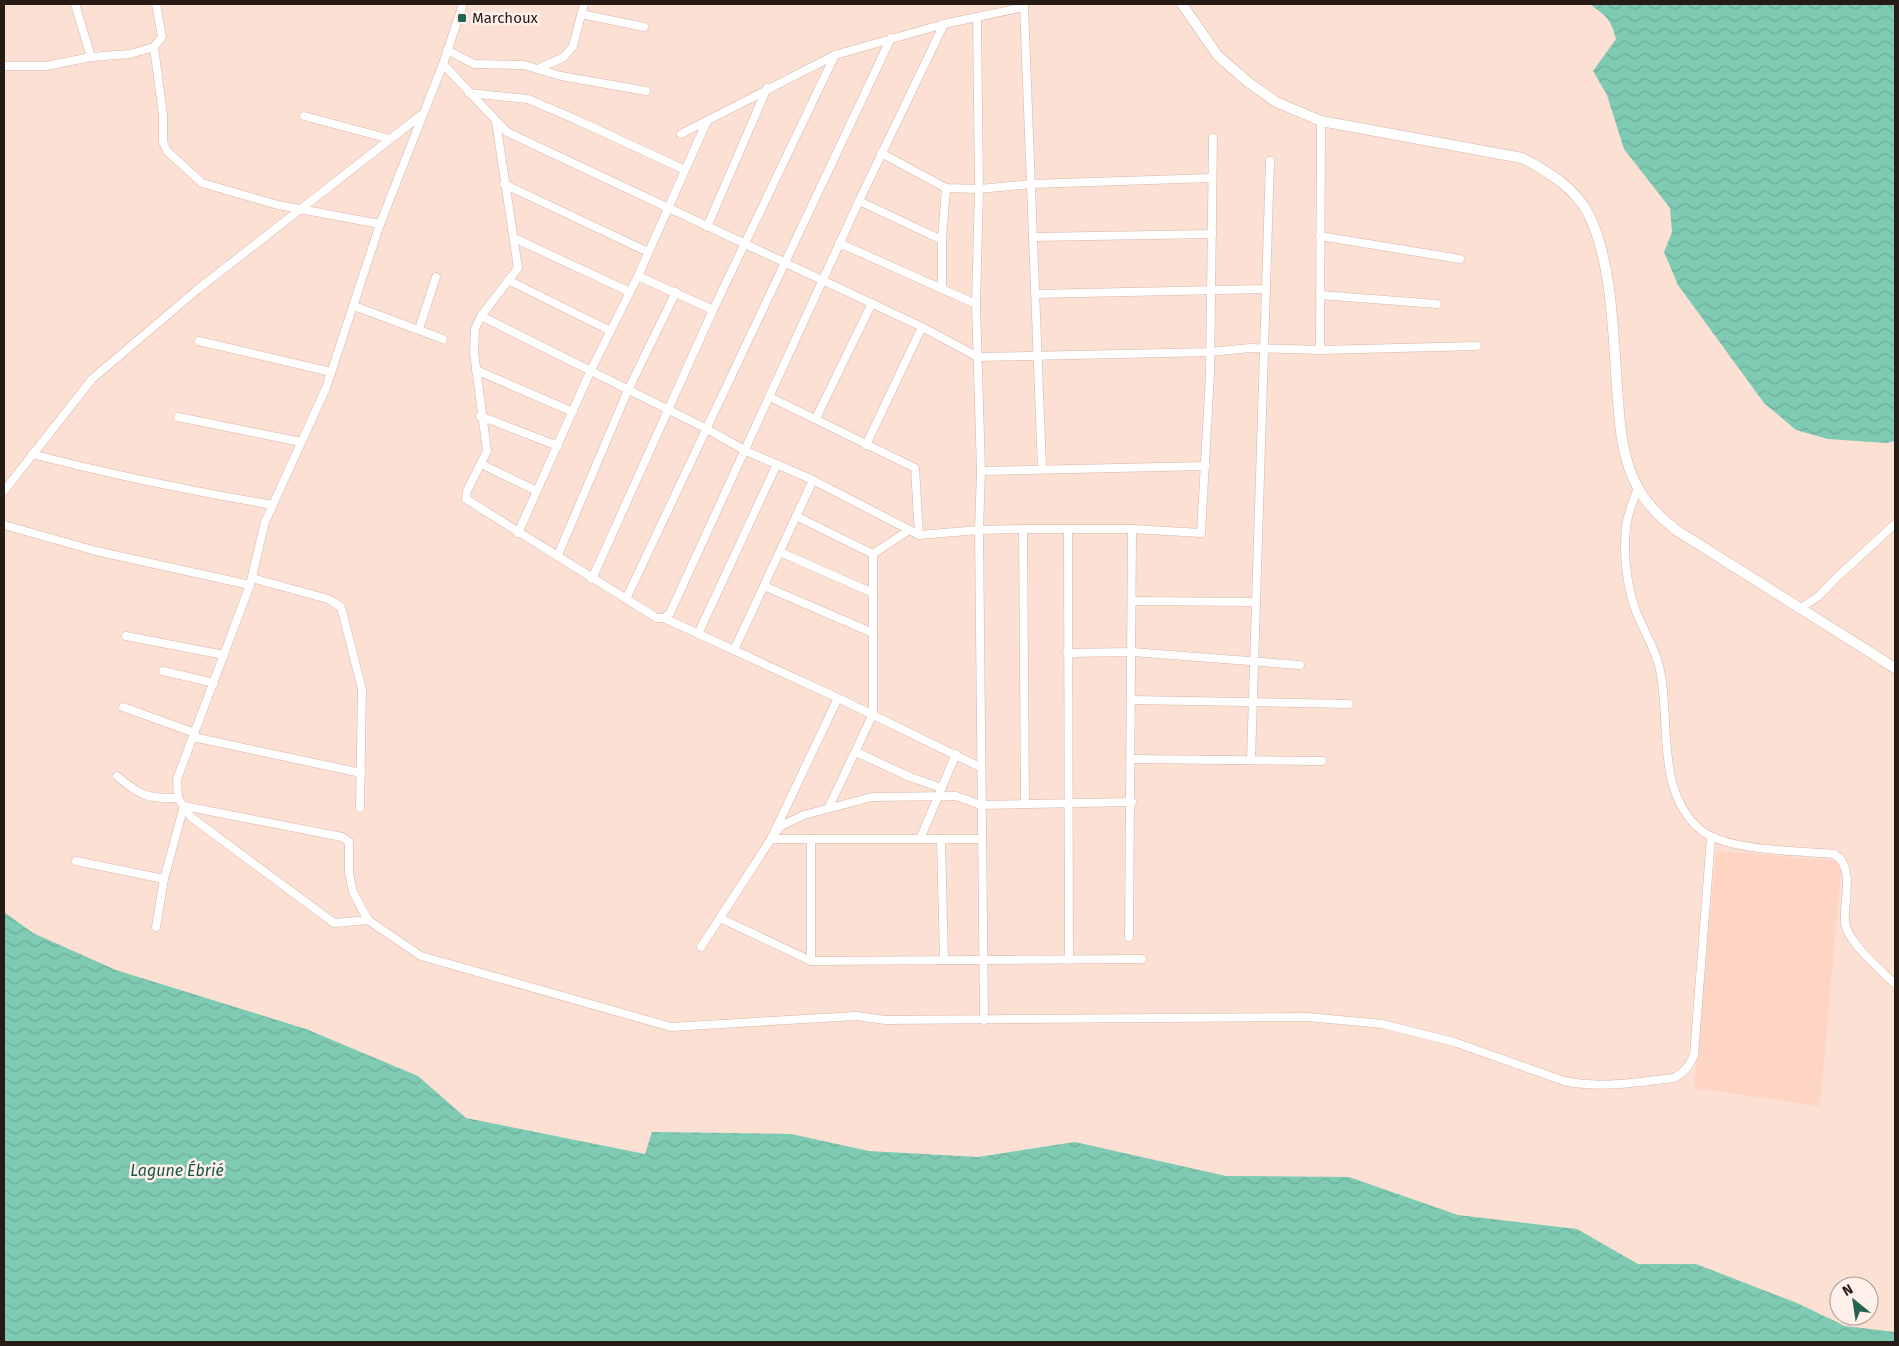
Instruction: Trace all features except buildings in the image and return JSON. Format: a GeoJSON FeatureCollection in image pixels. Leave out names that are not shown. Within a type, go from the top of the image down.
{"type":"FeatureCollection","features":[{"type":"Feature","properties":{"kind":"street"},"geometry":{"type":"LineString","coordinates":[[75,4],[91,57]]}},
{"type":"Feature","properties":{"kind":"street"},"geometry":{"type":"LineString","coordinates":[[4,66],[46,66],[91,57],[130,54],[154,47],[162,37],[156,4]]}},
{"type":"Feature","properties":{"kind":"street"},"geometry":{"type":"LineString","coordinates":[[368,920],[334,923],[191,817],[178,798],[177,779],[251,582],[265,522],[302,442],[331,372],[380,224],[421,115],[443,64],[463,4]]}},
{"type":"Feature","properties":{"kind":"street"},"geometry":{"type":"LineString","coordinates":[[538,69],[564,57],[573,46],[584,4]]}},
{"type":"Feature","properties":{"kind":"street"},"geometry":{"type":"LineString","coordinates":[[1182,4],[1218,56],[1248,82],[1276,102],[1321,120],[1522,158],[1550,173],[1569,189],[1587,212],[1600,245],[1606,272],[1620,427],[1625,456],[1638,488],[1656,514],[1676,530],[1895,668]]}},
{"type":"Feature","properties":{"kind":"street"},"geometry":{"type":"LineString","coordinates":[[681,134],[767,88],[835,55],[944,24],[1024,7],[1042,468]]}},
{"type":"Feature","properties":{"kind":"street"},"geometry":{"type":"LineString","coordinates":[[581,14],[644,27]]}},
{"type":"Feature","properties":{"kind":"street"},"geometry":{"type":"LineString","coordinates":[[978,17],[979,189],[976,304],[981,471],[979,530],[980,766],[984,1020]]}},
{"type":"Feature","properties":{"kind":"street"},"geometry":{"type":"LineString","coordinates":[[664,618],[670,613],[746,451],[858,201],[944,24]]}},
{"type":"Feature","properties":{"kind":"street"},"geometry":{"type":"LineString","coordinates":[[626,599],[891,38]]}},
{"type":"Feature","properties":{"kind":"street"},"geometry":{"type":"LineString","coordinates":[[154,47],[164,115],[164,142],[167,151],[202,183],[278,205],[380,224]]}},
{"type":"Feature","properties":{"kind":"street"},"geometry":{"type":"LineString","coordinates":[[448,50],[474,64],[524,65],[561,76],[646,90]]}},
{"type":"Feature","properties":{"kind":"street"},"geometry":{"type":"LineString","coordinates":[[592,579],[713,310],[835,55]]}},
{"type":"Feature","properties":{"kind":"street"},"geometry":{"type":"LineString","coordinates":[[443,64],[507,132],[744,245],[872,303],[978,357],[1211,352],[1264,348],[1320,350],[1477,346]]}},
{"type":"Feature","properties":{"kind":"street"},"geometry":{"type":"LineString","coordinates":[[707,227],[767,88]]}},
{"type":"Feature","properties":{"kind":"street"},"geometry":{"type":"LineString","coordinates":[[469,93],[528,99],[685,170]]}},
{"type":"Feature","properties":{"kind":"street"},"geometry":{"type":"LineString","coordinates":[[4,491],[92,379],[198,289],[421,115]]}},
{"type":"Feature","properties":{"kind":"street"},"geometry":{"type":"LineString","coordinates":[[304,116],[390,139]]}},
{"type":"Feature","properties":{"kind":"street"},"geometry":{"type":"LineString","coordinates":[[518,533],[591,370],[638,276],[707,120]]}},
{"type":"Feature","properties":{"kind":"street"},"geometry":{"type":"LineString","coordinates":[[1320,350],[1321,120]]}},
{"type":"Feature","properties":{"kind":"street"},"geometry":{"type":"LineString","coordinates":[[496,122],[518,268],[510,281],[481,316],[475,329],[480,416],[486,451],[467,490],[466,499],[657,618],[664,618],[734,650],[980,766]]}},
{"type":"Feature","properties":{"kind":"street"},"geometry":{"type":"LineString","coordinates":[[481,316],[707,429],[746,451],[813,480],[919,535],[979,530],[1022,529],[1132,529],[1201,533],[1211,352],[1213,138]]}},
{"type":"Feature","properties":{"kind":"street"},"geometry":{"type":"LineString","coordinates":[[881,153],[946,188],[979,189],[1031,184],[1212,178]]}},
{"type":"Feature","properties":{"kind":"street"},"geometry":{"type":"LineString","coordinates":[[1251,760],[1270,161]]}},
{"type":"Feature","properties":{"kind":"street"},"geometry":{"type":"LineString","coordinates":[[504,184],[648,252]]}},
{"type":"Feature","properties":{"kind":"street"},"geometry":{"type":"LineString","coordinates":[[942,289],[942,240],[946,188]]}},
{"type":"Feature","properties":{"kind":"street"},"geometry":{"type":"LineString","coordinates":[[858,201],[942,240]]}},
{"type":"Feature","properties":{"kind":"street"},"geometry":{"type":"LineString","coordinates":[[1033,237],[1212,234]]}},
{"type":"Feature","properties":{"kind":"street"},"geometry":{"type":"LineString","coordinates":[[1320,236],[1460,259]]}},
{"type":"Feature","properties":{"kind":"street"},"geometry":{"type":"LineString","coordinates":[[514,238],[630,292]]}},
{"type":"Feature","properties":{"kind":"street"},"geometry":{"type":"LineString","coordinates":[[839,243],[976,304]]}},
{"type":"Feature","properties":{"kind":"street"},"geometry":{"type":"LineString","coordinates":[[638,276],[713,310]]}},
{"type":"Feature","properties":{"kind":"street"},"geometry":{"type":"LineString","coordinates":[[418,329],[436,277]]}},
{"type":"Feature","properties":{"kind":"street"},"geometry":{"type":"LineString","coordinates":[[510,281],[611,331]]}},
{"type":"Feature","properties":{"kind":"street"},"geometry":{"type":"LineString","coordinates":[[1035,294],[1266,289]]}},
{"type":"Feature","properties":{"kind":"street"},"geometry":{"type":"LineString","coordinates":[[558,555],[628,390],[676,292]]}},
{"type":"Feature","properties":{"kind":"street"},"geometry":{"type":"LineString","coordinates":[[1320,295],[1438,304]]}},
{"type":"Feature","properties":{"kind":"street"},"geometry":{"type":"LineString","coordinates":[[816,418],[872,303]]}},
{"type":"Feature","properties":{"kind":"street"},"geometry":{"type":"LineString","coordinates":[[354,306],[443,338]]}},
{"type":"Feature","properties":{"kind":"street"},"geometry":{"type":"LineString","coordinates":[[866,445],[922,327]]}},
{"type":"Feature","properties":{"kind":"street"},"geometry":{"type":"LineString","coordinates":[[199,341],[331,372]]}},
{"type":"Feature","properties":{"kind":"street"},"geometry":{"type":"LineString","coordinates":[[476,370],[573,412]]}},
{"type":"Feature","properties":{"kind":"street"},"geometry":{"type":"LineString","coordinates":[[770,397],[915,468],[919,535]]}},
{"type":"Feature","properties":{"kind":"street"},"geometry":{"type":"LineString","coordinates":[[480,416],[558,446]]}},
{"type":"Feature","properties":{"kind":"street"},"geometry":{"type":"LineString","coordinates":[[178,417],[302,442]]}},
{"type":"Feature","properties":{"kind":"street"},"geometry":{"type":"LineString","coordinates":[[32,454],[92,470],[186,490],[273,505]]}},
{"type":"Feature","properties":{"kind":"street"},"geometry":{"type":"LineString","coordinates":[[481,464],[537,491]]}},
{"type":"Feature","properties":{"kind":"street"},"geometry":{"type":"LineString","coordinates":[[698,634],[777,464]]}},
{"type":"Feature","properties":{"kind":"street"},"geometry":{"type":"LineString","coordinates":[[981,471],[1042,468],[1206,466]]}},
{"type":"Feature","properties":{"kind":"street"},"geometry":{"type":"LineString","coordinates":[[734,650],[813,480]]}},
{"type":"Feature","properties":{"kind":"street"},"geometry":{"type":"LineString","coordinates":[[1638,488],[1628,514],[1625,529],[1628,575],[1632,598],[1660,669],[1666,742],[1675,794],[1691,819],[1711,837],[1730,844],[1834,854],[1839,857],[1846,870],[1846,929],[1856,944],[1895,984]]}},
{"type":"Feature","properties":{"kind":"street"},"geometry":{"type":"LineString","coordinates":[[796,516],[873,554]]}},
{"type":"Feature","properties":{"kind":"street"},"geometry":{"type":"LineString","coordinates":[[1799,609],[1819,596],[1895,524]]}},
{"type":"Feature","properties":{"kind":"street"},"geometry":{"type":"LineString","coordinates":[[4,525],[96,551],[328,599],[341,607],[362,689],[360,808]]}},
{"type":"Feature","properties":{"kind":"street"},"geometry":{"type":"LineString","coordinates":[[1022,529],[1025,804]]}},
{"type":"Feature","properties":{"kind":"street"},"geometry":{"type":"LineString","coordinates":[[1068,529],[1067,803],[1069,960]]}},
{"type":"Feature","properties":{"kind":"street"},"geometry":{"type":"LineString","coordinates":[[1129,937],[1132,802],[1132,529]]}},
{"type":"Feature","properties":{"kind":"street"},"geometry":{"type":"LineString","coordinates":[[873,554],[909,530]]}},
{"type":"Feature","properties":{"kind":"street"},"geometry":{"type":"LineString","coordinates":[[780,552],[873,593]]}},
{"type":"Feature","properties":{"kind":"street"},"geometry":{"type":"LineString","coordinates":[[829,807],[873,714],[873,554]]}},
{"type":"Feature","properties":{"kind":"street"},"geometry":{"type":"LineString","coordinates":[[764,586],[873,633]]}},
{"type":"Feature","properties":{"kind":"street"},"geometry":{"type":"LineString","coordinates":[[1132,601],[1256,602]]}},
{"type":"Feature","properties":{"kind":"street"},"geometry":{"type":"LineString","coordinates":[[126,636],[224,655]]}},
{"type":"Feature","properties":{"kind":"street"},"geometry":{"type":"LineString","coordinates":[[1067,653],[1132,652],[1300,665]]}},
{"type":"Feature","properties":{"kind":"street"},"geometry":{"type":"LineString","coordinates":[[164,671],[214,683]]}},
{"type":"Feature","properties":{"kind":"street"},"geometry":{"type":"LineString","coordinates":[[772,837],[838,698]]}},
{"type":"Feature","properties":{"kind":"street"},"geometry":{"type":"LineString","coordinates":[[1132,700],[1349,704]]}},
{"type":"Feature","properties":{"kind":"street"},"geometry":{"type":"LineString","coordinates":[[123,707],[194,735],[361,773]]}},
{"type":"Feature","properties":{"kind":"street"},"geometry":{"type":"LineString","coordinates":[[856,752],[941,792],[981,805],[1132,802]]}},
{"type":"Feature","properties":{"kind":"street"},"geometry":{"type":"LineString","coordinates":[[920,839],[956,754]]}},
{"type":"Feature","properties":{"kind":"street"},"geometry":{"type":"LineString","coordinates":[[1132,759],[1322,760]]}},
{"type":"Feature","properties":{"kind":"street"},"geometry":{"type":"LineString","coordinates":[[117,776],[136,792],[152,799],[178,798]]}},
{"type":"Feature","properties":{"kind":"street"},"geometry":{"type":"LineString","coordinates":[[701,948],[781,826],[829,807],[872,797],[941,792]]}},
{"type":"Feature","properties":{"kind":"street"},"geometry":{"type":"LineString","coordinates":[[184,806],[342,837],[348,842],[349,873],[353,892],[368,920],[421,956],[670,1027],[856,1016],[885,1020],[1308,1017],[1382,1024],[1454,1042],[1564,1081],[1583,1085],[1604,1086],[1674,1078],[1684,1072],[1694,1054],[1711,837]]}},
{"type":"Feature","properties":{"kind":"street"},"geometry":{"type":"LineString","coordinates":[[156,927],[164,879],[184,806]]}},
{"type":"Feature","properties":{"kind":"street"},"geometry":{"type":"LineString","coordinates":[[772,837],[981,839]]}},
{"type":"Feature","properties":{"kind":"street"},"geometry":{"type":"LineString","coordinates":[[811,838],[811,961]]}},
{"type":"Feature","properties":{"kind":"street"},"geometry":{"type":"LineString","coordinates":[[941,839],[944,960]]}},
{"type":"Feature","properties":{"kind":"street"},"geometry":{"type":"LineString","coordinates":[[76,861],[164,879]]}},
{"type":"Feature","properties":{"kind":"street"},"geometry":{"type":"LineString","coordinates":[[720,918],[811,961],[1142,959]]}},
{"type":"Feature","properties":{"kind":"shaded area"},"geometry":{"type":"Polygon","coordinates":[[[1716,851],[1842,861],[1820,1106],[1694,1088],[1716,851]]]}},
{"type":"Feature","properties":{"kind":"water"},"geometry":{"type":"Polygon","coordinates":[[[1590,4],[1895,4],[1895,441],[1887,443],[1828,439],[1796,430],[1764,403],[1678,285],[1664,252],[1672,232],[1670,208],[1624,149],[1607,95],[1593,71],[1616,39],[1607,18],[1590,4]]]}},
{"type":"Feature","properties":{"kind":"water","name":"Lagune Ébrié"},"geometry":{"type":"Polygon","coordinates":[[[4,912],[33,933],[116,970],[306,1029],[418,1076],[466,1118],[645,1154],[652,1132],[791,1134],[869,1151],[978,1157],[1075,1142],[1226,1176],[1349,1177],[1458,1215],[1577,1229],[1638,1264],[1696,1264],[1797,1303],[1829,1318],[1829,1326],[1895,1332],[1895,1342],[4,1342],[4,912]]]}},
{"type":"Feature","properties":{"kind":"place","name":"Marchoux"},"geometry":{"type":"Point","coordinates":[462,18]}}]}
